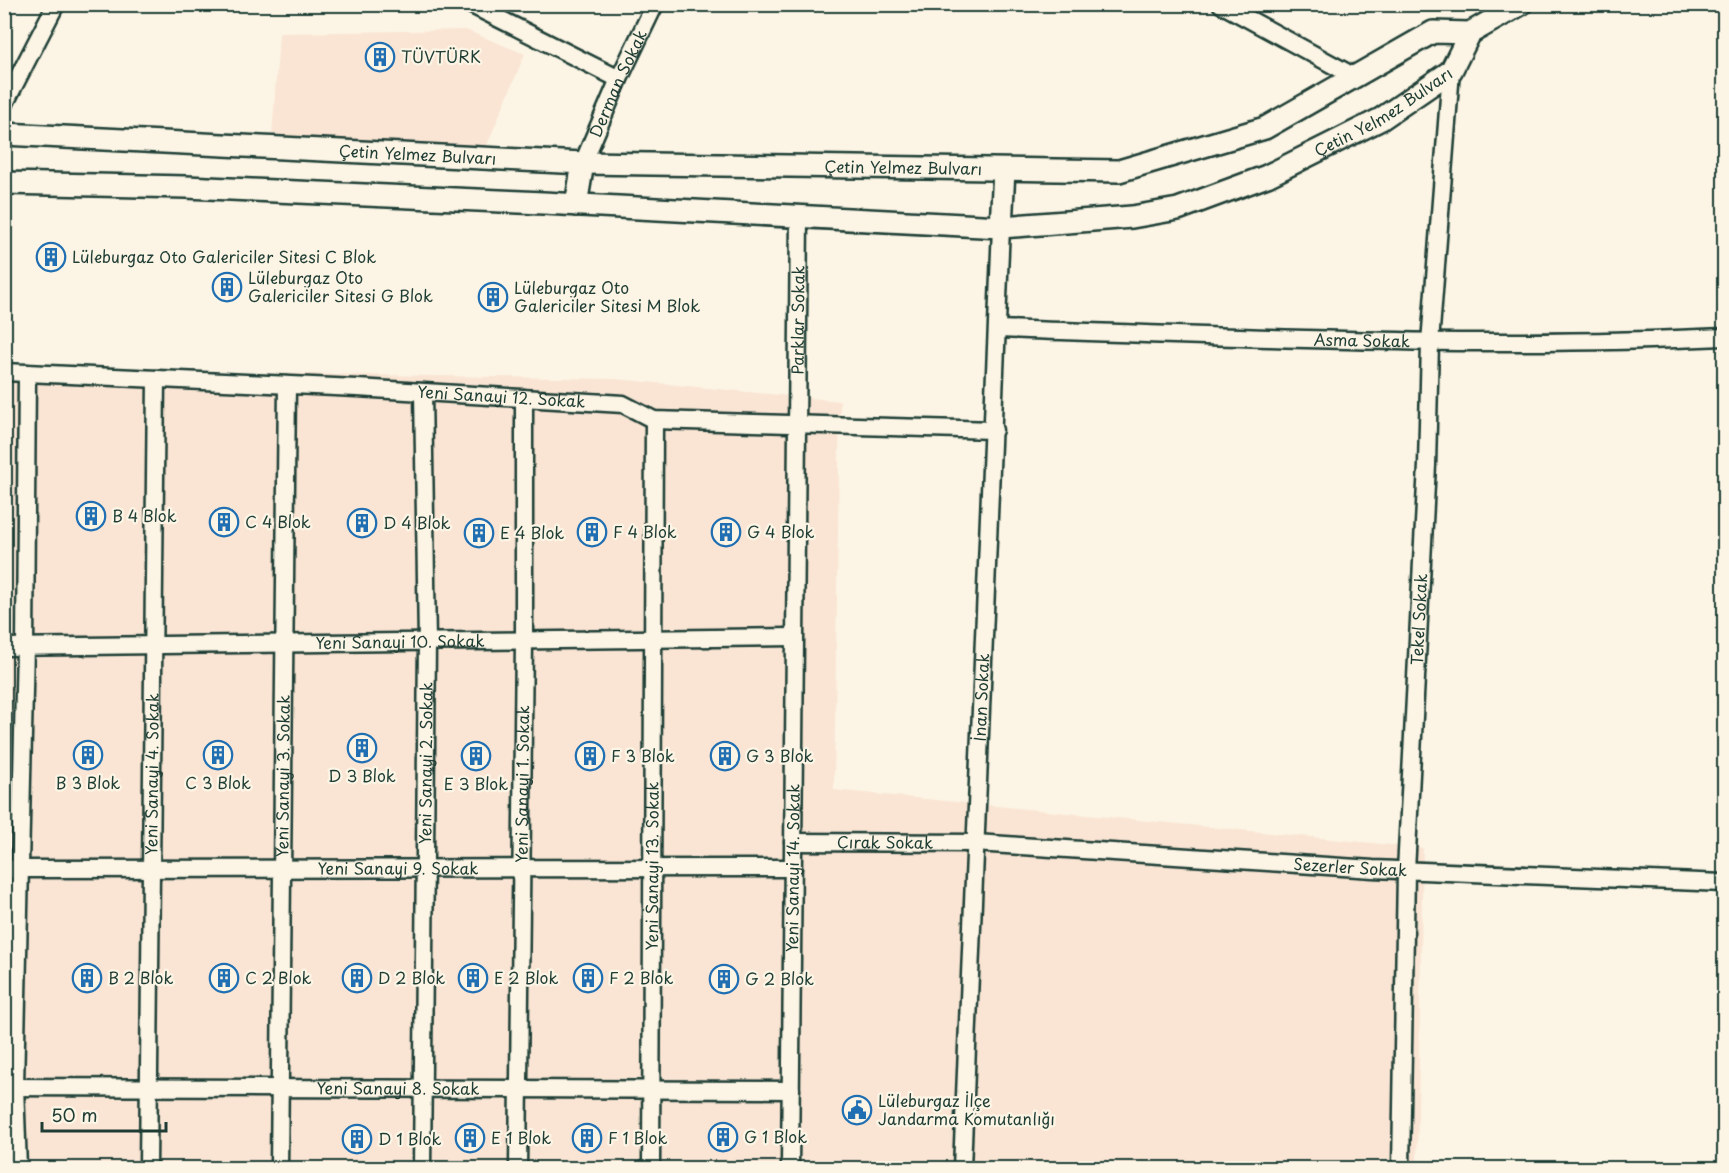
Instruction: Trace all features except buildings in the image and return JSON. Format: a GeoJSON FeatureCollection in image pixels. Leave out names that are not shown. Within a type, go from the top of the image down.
{"type":"FeatureCollection","features":[{"type":"Feature","properties":{"kind":"street"},"geometry":{"type":"LineString","coordinates":[[4,105],[57,4]]}},
{"type":"Feature","properties":{"kind":"street"},"geometry":{"type":"LineString","coordinates":[[470,4],[618,79]]}},
{"type":"Feature","properties":{"kind":"street","name":"Derman Sokak"},"geometry":{"type":"LineString","coordinates":[[583,164],[618,79],[655,4]]}},
{"type":"Feature","properties":{"kind":"street"},"geometry":{"type":"LineString","coordinates":[[1221,4],[1355,77]]}},
{"type":"Feature","properties":{"kind":"street"},"geometry":{"type":"LineString","coordinates":[[1470,33],[1521,4]]}},
{"type":"Feature","properties":{"kind":"street","name":"Çetin Yelmez Bulvarı"},"geometry":{"type":"LineString","coordinates":[[4,134],[583,164],[1119,171],[1265,128],[1433,32],[1470,33],[1451,71],[1381,118],[1267,176],[1178,208],[1132,217],[1001,227],[576,205],[186,188],[4,183]]}},
{"type":"Feature","properties":{"kind":"street","name":"Tekel Sokak"},"geometry":{"type":"LineString","coordinates":[[1401,1168],[1407,871],[1427,465],[1430,343],[1451,71]]}},
{"type":"Feature","properties":{"kind":"street"},"geometry":{"type":"LineString","coordinates":[[576,205],[583,164]]}},
{"type":"Feature","properties":{"kind":"street"},"geometry":{"type":"LineString","coordinates":[[1001,227],[1004,170]]}},
{"type":"Feature","properties":{"kind":"street","name":"Parklar Sokak"},"geometry":{"type":"LineString","coordinates":[[798,425],[799,217]]}},
{"type":"Feature","properties":{"kind":"street","name":"İnan Sokak"},"geometry":{"type":"LineString","coordinates":[[962,1168],[999,329],[1001,227]]}},
{"type":"Feature","properties":{"kind":"street","name":"Asma Sokak"},"geometry":{"type":"LineString","coordinates":[[999,329],[1430,343],[1635,342],[1725,337]]}},
{"type":"Feature","properties":{"kind":"street","name":"Yeni Sanayi 12. Sokak"},"geometry":{"type":"LineString","coordinates":[[4,372],[623,404],[654,420],[994,430]]}},
{"type":"Feature","properties":{"kind":"street"},"geometry":{"type":"LineString","coordinates":[[18,1168],[10,1086],[12,869],[25,646],[27,373]]}},
{"type":"Feature","properties":{"kind":"street","name":"Yeni Sanayi 4. Sokak"},"geometry":{"type":"LineString","coordinates":[[148,1168],[156,379]]}},
{"type":"Feature","properties":{"kind":"street","name":"Yeni Sanayi 3. Sokak"},"geometry":{"type":"LineString","coordinates":[[279,1168],[287,385]]}},
{"type":"Feature","properties":{"kind":"street","name":"Yeni Sanayi 2. Sokak"},"geometry":{"type":"LineString","coordinates":[[422,1168],[427,642],[423,392]]}},
{"type":"Feature","properties":{"kind":"street","name":"Yeni Sanayi 1. Sokak"},"geometry":{"type":"LineString","coordinates":[[518,1168],[517,1088],[524,641],[524,398]]}},
{"type":"Feature","properties":{"kind":"street","name":"Yeni Sanayi 13. Sokak"},"geometry":{"type":"LineString","coordinates":[[651,1168],[654,420]]}},
{"type":"Feature","properties":{"kind":"street","name":"Yeni Sanayi 14. Sokak"},"geometry":{"type":"LineString","coordinates":[[790,1168],[798,425]]}},
{"type":"Feature","properties":{"kind":"street","name":"Yeni Sanayi 10. Sokak"},"geometry":{"type":"LineString","coordinates":[[4,647],[794,637]]}},
{"type":"Feature","properties":{"kind":"street","name":"Çırak Sokak"},"geometry":{"type":"LineString","coordinates":[[793,842],[976,843]]}},
{"type":"Feature","properties":{"kind":"street","name":"Sezerler Sokak"},"geometry":{"type":"LineString","coordinates":[[976,843],[1407,871],[1725,883]]}},
{"type":"Feature","properties":{"kind":"street","name":"Yeni Sanayi 9. Sokak"},"geometry":{"type":"LineString","coordinates":[[12,869],[793,868]]}},
{"type":"Feature","properties":{"kind":"street","name":"Yeni Sanayi 8. Sokak"},"geometry":{"type":"LineString","coordinates":[[10,1086],[791,1090]]}},
{"type":"Feature","properties":{"kind":"shaded area"},"geometry":{"type":"Polygon","coordinates":[[[466,30],[525,54],[485,150],[272,137],[279,33],[466,30]]]}},
{"type":"Feature","properties":{"kind":"shaded area"},"geometry":{"type":"Polygon","coordinates":[[[5,369],[617,379],[840,401],[834,790],[1423,848],[1417,1168],[5,1168],[5,369]]]}},
{"type":"Feature","properties":{"kind":"place","name":"TÜVTÜRK"},"geometry":{"type":"Point","coordinates":[380,57]}},
{"type":"Feature","properties":{"kind":"place","name":"Lüleburgaz Oto Galericiler Sitesi C Blok"},"geometry":{"type":"Point","coordinates":[51,257]}},
{"type":"Feature","properties":{"kind":"place","name":"Lüleburgaz Oto Galericiler Sitesi G Blok"},"geometry":{"type":"Point","coordinates":[227,287]}},
{"type":"Feature","properties":{"kind":"place","name":"Lüleburgaz Oto Galericiler Sitesi M Blok"},"geometry":{"type":"Point","coordinates":[493,297]}},
{"type":"Feature","properties":{"kind":"place","name":"B 4 Blok"},"geometry":{"type":"Point","coordinates":[91,516]}},
{"type":"Feature","properties":{"kind":"place","name":"C 4 Blok"},"geometry":{"type":"Point","coordinates":[224,522]}},
{"type":"Feature","properties":{"kind":"place","name":"D 4 Blok"},"geometry":{"type":"Point","coordinates":[362,523]}},
{"type":"Feature","properties":{"kind":"place","name":"F 4 Blok"},"geometry":{"type":"Point","coordinates":[592,532]}},
{"type":"Feature","properties":{"kind":"place","name":"G 4 Blok"},"geometry":{"type":"Point","coordinates":[726,532]}},
{"type":"Feature","properties":{"kind":"place","name":"E 4 Blok"},"geometry":{"type":"Point","coordinates":[479,533]}},
{"type":"Feature","properties":{"kind":"place","name":"D 3 Blok"},"geometry":{"type":"Point","coordinates":[362,748]}},
{"type":"Feature","properties":{"kind":"place","name":"B 3 Blok"},"geometry":{"type":"Point","coordinates":[88,755]}},
{"type":"Feature","properties":{"kind":"place","name":"C 3 Blok"},"geometry":{"type":"Point","coordinates":[218,755]}},
{"type":"Feature","properties":{"kind":"place","name":"E 3 Blok"},"geometry":{"type":"Point","coordinates":[476,756]}},
{"type":"Feature","properties":{"kind":"place","name":"F 3 Blok"},"geometry":{"type":"Point","coordinates":[590,756]}},
{"type":"Feature","properties":{"kind":"place","name":"G 3 Blok"},"geometry":{"type":"Point","coordinates":[725,756]}},
{"type":"Feature","properties":{"kind":"place","name":"B 2 Blok"},"geometry":{"type":"Point","coordinates":[87,978]}},
{"type":"Feature","properties":{"kind":"place","name":"C 2 Blok"},"geometry":{"type":"Point","coordinates":[224,978]}},
{"type":"Feature","properties":{"kind":"place","name":"D 2 Blok"},"geometry":{"type":"Point","coordinates":[357,978]}},
{"type":"Feature","properties":{"kind":"place","name":"E 2 Blok"},"geometry":{"type":"Point","coordinates":[473,978]}},
{"type":"Feature","properties":{"kind":"place","name":"F 2 Blok"},"geometry":{"type":"Point","coordinates":[588,978]}},
{"type":"Feature","properties":{"kind":"place","name":"G 2 Blok"},"geometry":{"type":"Point","coordinates":[724,979]}},
{"type":"Feature","properties":{"kind":"place","name":"Lüleburgaz İlçe Jandarma Komutanlığı"},"geometry":{"type":"Point","coordinates":[857,1110]}},
{"type":"Feature","properties":{"kind":"place","name":"G 1 Blok"},"geometry":{"type":"Point","coordinates":[723,1137]}},
{"type":"Feature","properties":{"kind":"place","name":"E 1 Blok"},"geometry":{"type":"Point","coordinates":[470,1138]}},
{"type":"Feature","properties":{"kind":"place","name":"F 1 Blok"},"geometry":{"type":"Point","coordinates":[587,1138]}},
{"type":"Feature","properties":{"kind":"place","name":"D 1 Blok"},"geometry":{"type":"Point","coordinates":[357,1139]}}]}
